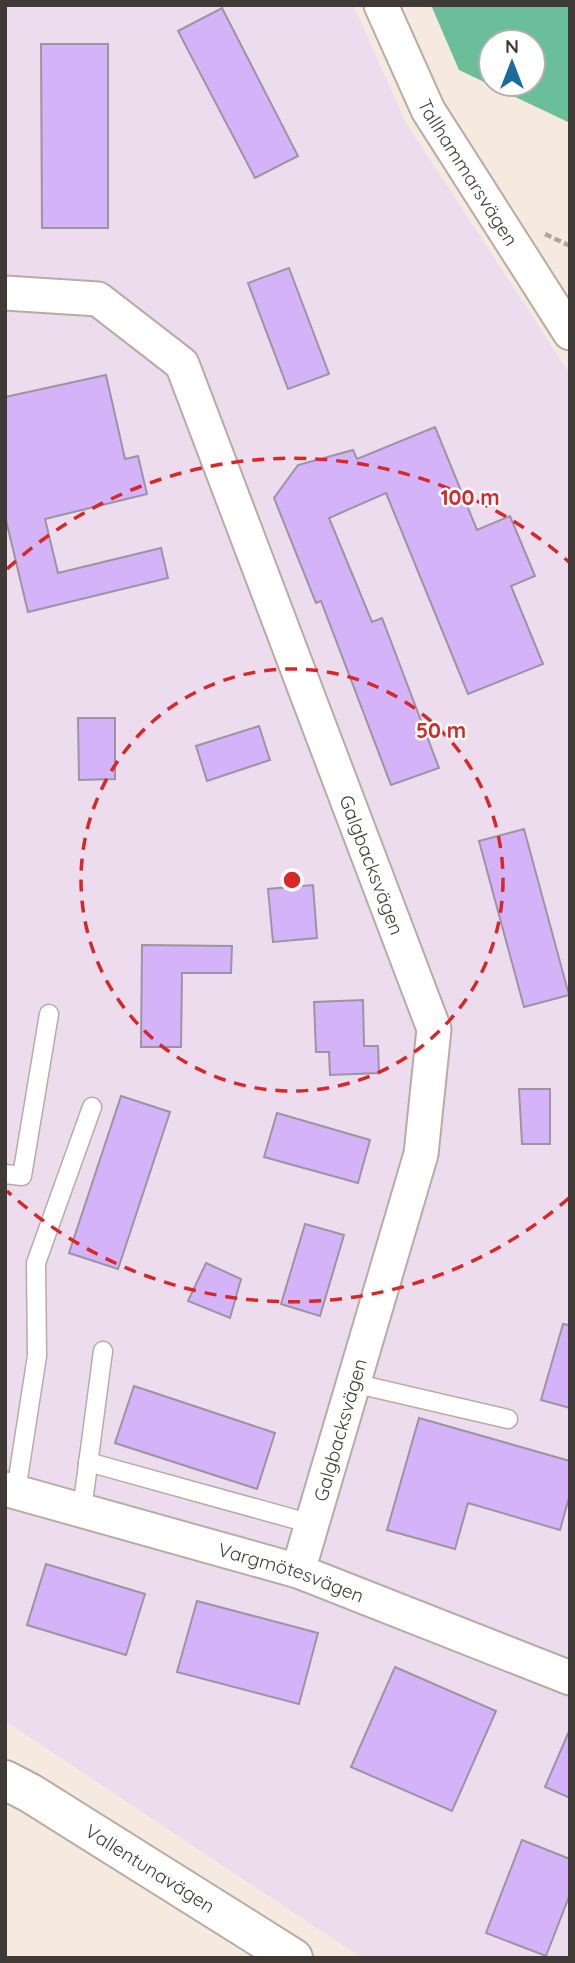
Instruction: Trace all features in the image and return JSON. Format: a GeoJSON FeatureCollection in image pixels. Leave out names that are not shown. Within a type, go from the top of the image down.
{"type":"FeatureCollection","features":[{"type":"Feature","properties":{"kind":"main road","name":"Vallentunavägen"},"geometry":{"type":"LineString","coordinates":[[5,1780],[293,1958]]}},
{"type":"Feature","properties":{"kind":"street","name":"Tallhammarsvägen"},"geometry":{"type":"LineString","coordinates":[[381,5],[428,110],[565,315]]}},
{"type":"Feature","properties":{"kind":"street","name":"Galgbacksvägen"},"geometry":{"type":"LineString","coordinates":[[5,293],[98,299],[182,364],[434,1029],[421,1154],[298,1571]]}},
{"type":"Feature","properties":{"kind":"street","name":"Vargmötesvägen"},"geometry":{"type":"LineString","coordinates":[[11,1490],[298,1571],[569,1675]]}},
{"type":"Feature","properties":{"kind":"lane"},"geometry":{"type":"LineString","coordinates":[[5,1174],[22,1176],[48,1014]]}},
{"type":"Feature","properties":{"kind":"lane"},"geometry":{"type":"LineString","coordinates":[[11,1490],[37,1356],[36,1263],[92,1107]]}},
{"type":"Feature","properties":{"kind":"lane"},"geometry":{"type":"LineString","coordinates":[[82,1510],[103,1351]]}},
{"type":"Feature","properties":{"kind":"lane"},"geometry":{"type":"LineString","coordinates":[[353,1383],[509,1419]]}},
{"type":"Feature","properties":{"kind":"lane"},"geometry":{"type":"LineString","coordinates":[[88,1462],[312,1524]]}},
{"type":"Feature","properties":{"kind":"shaded area"},"geometry":{"type":"Polygon","coordinates":[[[5,5],[353,5],[406,123],[570,374],[570,1958],[362,1958],[5,1721],[5,5]]]}},
{"type":"Feature","properties":{"kind":"green space"},"geometry":{"type":"Polygon","coordinates":[[[431,5],[570,5],[570,123],[518,98],[547,98],[547,28],[477,28],[477,79],[459,70],[431,5]]]}},
{"type":"Feature","properties":{"kind":"building"},"geometry":{"type":"Polygon","coordinates":[[[222,8],[298,156],[255,178],[178,31],[222,8]]]}},
{"type":"Feature","properties":{"kind":"building"},"geometry":{"type":"Polygon","coordinates":[[[41,44],[108,44],[108,228],[42,228],[41,44]]]}},
{"type":"Feature","properties":{"kind":"building"},"geometry":{"type":"Polygon","coordinates":[[[289,268],[329,374],[288,389],[248,283],[289,268]]]}},
{"type":"Feature","properties":{"kind":"building"},"geometry":{"type":"Polygon","coordinates":[[[106,375],[125,459],[138,456],[147,494],[45,519],[58,573],[161,548],[168,578],[28,612],[5,516],[5,397],[106,375]]]}},
{"type":"Feature","properties":{"kind":"building"},"geometry":{"type":"Polygon","coordinates":[[[435,427],[477,530],[510,516],[535,576],[511,586],[543,664],[468,694],[386,493],[329,518],[372,622],[382,618],[439,768],[391,785],[321,601],[316,603],[274,498],[298,465],[353,450],[357,459],[435,427]]]}},
{"type":"Feature","properties":{"kind":"building"},"geometry":{"type":"Polygon","coordinates":[[[78,718],[115,718],[115,779],[79,780],[78,718]]]}},
{"type":"Feature","properties":{"kind":"building"},"geometry":{"type":"Polygon","coordinates":[[[259,726],[270,760],[207,781],[196,746],[259,726]]]}},
{"type":"Feature","properties":{"kind":"building"},"geometry":{"type":"Polygon","coordinates":[[[524,829],[569,995],[524,1007],[479,841],[524,829]]]}},
{"type":"Feature","properties":{"kind":"building"},"geometry":{"type":"Polygon","coordinates":[[[313,885],[317,938],[273,942],[268,889],[313,885]]]}},
{"type":"Feature","properties":{"kind":"building"},"geometry":{"type":"Polygon","coordinates":[[[142,945],[232,946],[231,973],[182,973],[181,1047],[141,1047],[142,945]]]}},
{"type":"Feature","properties":{"kind":"building"},"geometry":{"type":"Polygon","coordinates":[[[363,1000],[364,1046],[378,1046],[379,1073],[330,1075],[329,1052],[316,1052],[314,1002],[363,1000]]]}},
{"type":"Feature","properties":{"kind":"building"},"geometry":{"type":"Polygon","coordinates":[[[519,1089],[550,1089],[550,1144],[522,1144],[519,1089]]]}},
{"type":"Feature","properties":{"kind":"building"},"geometry":{"type":"Polygon","coordinates":[[[121,1096],[170,1112],[118,1269],[69,1253],[121,1096]]]}},
{"type":"Feature","properties":{"kind":"building"},"geometry":{"type":"Polygon","coordinates":[[[277,1113],[370,1140],[358,1183],[264,1157],[277,1113]]]}},
{"type":"Feature","properties":{"kind":"building"},"geometry":{"type":"Polygon","coordinates":[[[305,1224],[344,1235],[320,1316],[281,1304],[305,1224]]]}},
{"type":"Feature","properties":{"kind":"building"},"geometry":{"type":"Polygon","coordinates":[[[206,1263],[241,1279],[230,1318],[188,1301],[206,1263]]]}},
{"type":"Feature","properties":{"kind":"building"},"geometry":{"type":"Polygon","coordinates":[[[563,1324],[570,1325],[570,1408],[541,1400],[563,1324]]]}},
{"type":"Feature","properties":{"kind":"building"},"geometry":{"type":"Polygon","coordinates":[[[134,1386],[275,1433],[257,1489],[115,1443],[134,1386]]]}},
{"type":"Feature","properties":{"kind":"building"},"geometry":{"type":"Polygon","coordinates":[[[419,1418],[570,1461],[570,1494],[560,1530],[468,1503],[455,1549],[387,1530],[419,1418]]]}},
{"type":"Feature","properties":{"kind":"building"},"geometry":{"type":"Polygon","coordinates":[[[46,1564],[145,1594],[126,1655],[27,1625],[46,1564]]]}},
{"type":"Feature","properties":{"kind":"building"},"geometry":{"type":"Polygon","coordinates":[[[197,1601],[318,1633],[299,1704],[177,1672],[197,1601]]]}},
{"type":"Feature","properties":{"kind":"building"},"geometry":{"type":"Polygon","coordinates":[[[395,1667],[496,1711],[452,1811],[351,1767],[395,1667]]]}},
{"type":"Feature","properties":{"kind":"building"},"geometry":{"type":"Polygon","coordinates":[[[570,1729],[570,1798],[545,1787],[570,1729]]]}},
{"type":"Feature","properties":{"kind":"building"},"geometry":{"type":"Polygon","coordinates":[[[522,1840],[570,1859],[570,1894],[546,1956],[486,1933],[522,1840]]]}}]}
